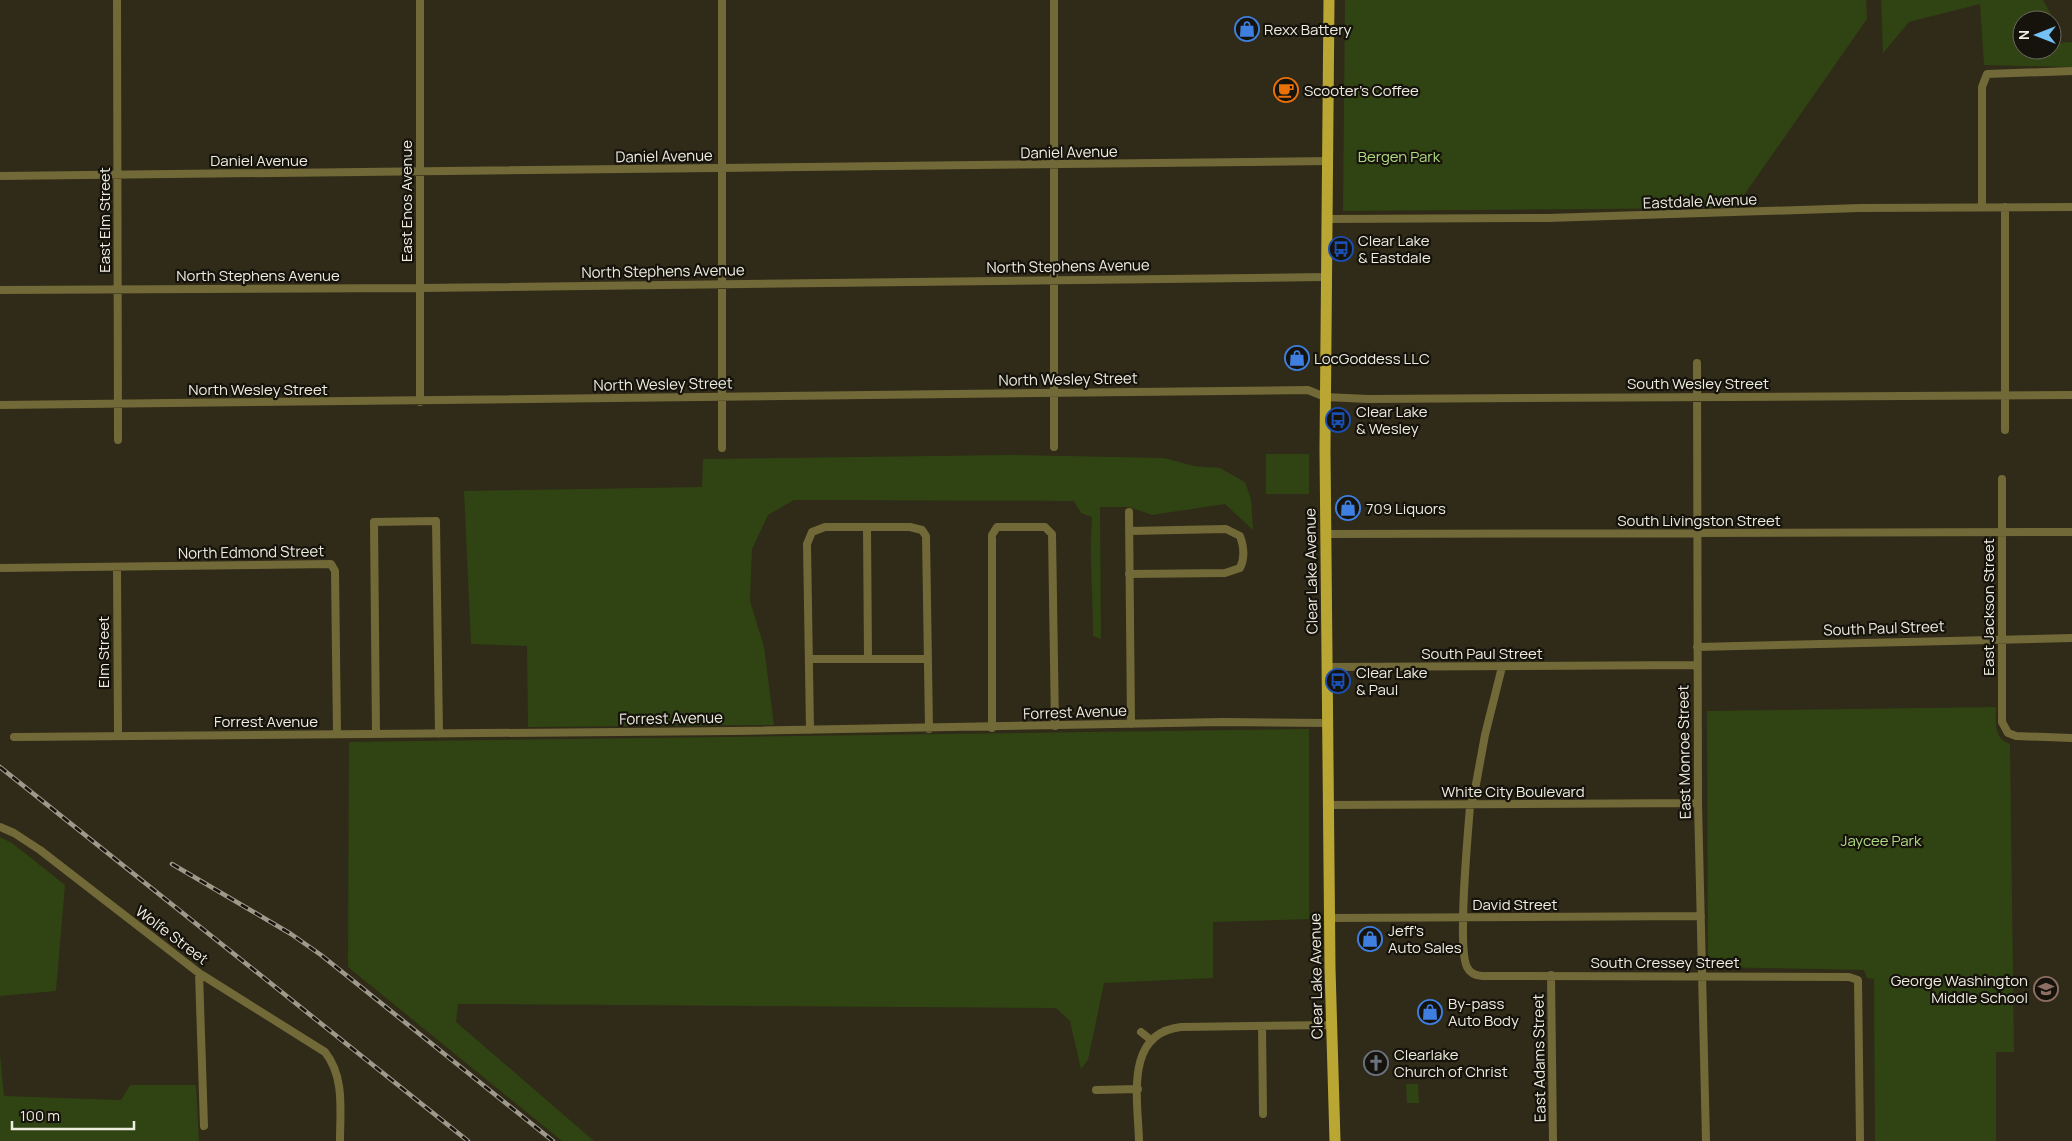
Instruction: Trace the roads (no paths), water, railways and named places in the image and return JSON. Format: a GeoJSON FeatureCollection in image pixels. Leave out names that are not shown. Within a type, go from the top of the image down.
{"type":"FeatureCollection","features":[{"type":"Feature","properties":{"kind":"main road","name":"Clear Lake Avenue"},"geometry":{"type":"LineString","coordinates":[[1329,0],[1325,397],[1328,805],[1336,1141]]}},
{"type":"Feature","properties":{"kind":"street","name":"East Elm Street"},"geometry":{"type":"LineString","coordinates":[[118,0],[118,440]]}},
{"type":"Feature","properties":{"kind":"street","name":"East Enos Avenue"},"geometry":{"type":"LineString","coordinates":[[420,0],[420,402]]}},
{"type":"Feature","properties":{"kind":"street"},"geometry":{"type":"LineString","coordinates":[[722,0],[722,448]]}},
{"type":"Feature","properties":{"kind":"street"},"geometry":{"type":"LineString","coordinates":[[1054,0],[1054,447]]}},
{"type":"Feature","properties":{"kind":"street"},"geometry":{"type":"LineString","coordinates":[[1982,207],[1982,87],[1987,74],[2072,71]]}},
{"type":"Feature","properties":{"kind":"street","name":"Daniel Avenue"},"geometry":{"type":"LineString","coordinates":[[0,176],[722,170],[1328,161]]}},
{"type":"Feature","properties":{"kind":"street"},"geometry":{"type":"LineString","coordinates":[[2005,207],[2005,430]]}},
{"type":"Feature","properties":{"kind":"street","name":"Eastdale Avenue"},"geometry":{"type":"LineString","coordinates":[[1328,219],[1616,217],[1860,208],[2072,207]]}},
{"type":"Feature","properties":{"kind":"street","name":"North Stephens Avenue"},"geometry":{"type":"LineString","coordinates":[[0,290],[420,288],[1326,277]]}},
{"type":"Feature","properties":{"kind":"street","name":"East Monroe Street"},"geometry":{"type":"LineString","coordinates":[[1697,363],[1698,804],[1706,1141]]}},
{"type":"Feature","properties":{"kind":"street","name":"North Wesley Street"},"geometry":{"type":"LineString","coordinates":[[0,405],[420,402],[1308,390],[1325,397]]}},
{"type":"Feature","properties":{"kind":"street","name":"South Wesley Street"},"geometry":{"type":"LineString","coordinates":[[1325,397],[1368,399],[2072,395]]}},
{"type":"Feature","properties":{"kind":"street","name":"East Jackson Street"},"geometry":{"type":"LineString","coordinates":[[2002,479],[2002,722],[2008,733],[2026,737],[2072,738]]}},
{"type":"Feature","properties":{"kind":"street"},"geometry":{"type":"LineString","coordinates":[[1129,512],[1131,724]]}},
{"type":"Feature","properties":{"kind":"street"},"geometry":{"type":"LineString","coordinates":[[376,734],[374,522],[436,521],[439,734]]}},
{"type":"Feature","properties":{"kind":"street"},"geometry":{"type":"LineString","coordinates":[[992,728],[992,535],[997,527],[1046,527],[1052,534],[1055,726]]}},
{"type":"Feature","properties":{"kind":"street"},"geometry":{"type":"LineString","coordinates":[[810,730],[807,544],[808,536],[818,528],[917,528],[926,536],[929,729]]}},
{"type":"Feature","properties":{"kind":"street"},"geometry":{"type":"LineString","coordinates":[[867,528],[868,659]]}},
{"type":"Feature","properties":{"kind":"street"},"geometry":{"type":"LineString","coordinates":[[1129,531],[1226,529],[1240,536],[1243,544],[1244,561],[1240,568],[1225,573],[1130,574]]}},
{"type":"Feature","properties":{"kind":"street","name":"South Livingston Street"},"geometry":{"type":"LineString","coordinates":[[1326,534],[2072,532]]}},
{"type":"Feature","properties":{"kind":"street","name":"North Edmond Street"},"geometry":{"type":"LineString","coordinates":[[0,568],[331,564],[336,578],[337,734]]}},
{"type":"Feature","properties":{"kind":"street","name":"Elm Street"},"geometry":{"type":"LineString","coordinates":[[117,568],[118,736]]}},
{"type":"Feature","properties":{"kind":"street","name":"South Paul Street"},"geometry":{"type":"LineString","coordinates":[[1697,647],[2072,638]]}},
{"type":"Feature","properties":{"kind":"street"},"geometry":{"type":"LineString","coordinates":[[809,660],[928,659]]}},
{"type":"Feature","properties":{"kind":"street","name":"South Paul Street"},"geometry":{"type":"LineString","coordinates":[[1327,667],[1697,666]]}},
{"type":"Feature","properties":{"kind":"street"},"geometry":{"type":"LineString","coordinates":[[1463,918],[1470,806],[1502,667]]}},
{"type":"Feature","properties":{"kind":"street","name":"Forrest Avenue"},"geometry":{"type":"LineString","coordinates":[[14,738],[1328,723]]}},
{"type":"Feature","properties":{"kind":"street","name":"White City Boulevard"},"geometry":{"type":"LineString","coordinates":[[1328,805],[1698,804]]}},
{"type":"Feature","properties":{"kind":"street","name":"Wolfe Street"},"geometry":{"type":"LineString","coordinates":[[0,827],[40,850],[199,973],[325,1052],[332,1060],[338,1078],[340,1141]]}},
{"type":"Feature","properties":{"kind":"street","name":"David Street"},"geometry":{"type":"LineString","coordinates":[[1330,918],[1700,916]]}},
{"type":"Feature","properties":{"kind":"street","name":"South Cressey Street"},"geometry":{"type":"LineString","coordinates":[[1463,918],[1463,958],[1467,969],[1472,974],[1486,976],[1849,977],[1858,980],[1860,1141]]}},
{"type":"Feature","properties":{"kind":"street"},"geometry":{"type":"LineString","coordinates":[[199,973],[204,1126]]}},
{"type":"Feature","properties":{"kind":"street","name":"East Adams Street"},"geometry":{"type":"LineString","coordinates":[[1551,975],[1553,1141]]}},
{"type":"Feature","properties":{"kind":"street"},"geometry":{"type":"LineString","coordinates":[[1139,1141],[1138,1064],[1151,1040],[1162,1031],[1172,1028],[1332,1025]]}},
{"type":"Feature","properties":{"kind":"street"},"geometry":{"type":"LineString","coordinates":[[1262,1026],[1263,1114]]}},
{"type":"Feature","properties":{"kind":"street"},"geometry":{"type":"LineString","coordinates":[[1141,1032],[1151,1040]]}},
{"type":"Feature","properties":{"kind":"street"},"geometry":{"type":"LineString","coordinates":[[1096,1090],[1138,1089]]}},
{"type":"Feature","properties":{"kind":"railway"},"geometry":{"type":"LineString","coordinates":[[0,767],[468,1141]]}},
{"type":"Feature","properties":{"kind":"railway"},"geometry":{"type":"LineString","coordinates":[[172,864],[291,934],[321,955],[553,1141]]}},
{"type":"Feature","properties":{"kind":"place","name":"Rexx Battery"},"geometry":{"type":"Point","coordinates":[1247,29]}},
{"type":"Feature","properties":{"kind":"place","name":"Scooter's Coffee"},"geometry":{"type":"Point","coordinates":[1286,90]}},
{"type":"Feature","properties":{"kind":"place","name":"Clear Lake & Eastdale"},"geometry":{"type":"Point","coordinates":[1341,249]}},
{"type":"Feature","properties":{"kind":"place","name":"LocGoddess LLC"},"geometry":{"type":"Point","coordinates":[1297,358]}},
{"type":"Feature","properties":{"kind":"place","name":"Clear Lake & Wesley"},"geometry":{"type":"Point","coordinates":[1338,420]}},
{"type":"Feature","properties":{"kind":"place","name":"709 Liquors"},"geometry":{"type":"Point","coordinates":[1348,508]}},
{"type":"Feature","properties":{"kind":"place","name":"Clear Lake & Paul"},"geometry":{"type":"Point","coordinates":[1338,681]}},
{"type":"Feature","properties":{"kind":"place","name":"Jeff's Auto Sales"},"geometry":{"type":"Point","coordinates":[1370,939]}},
{"type":"Feature","properties":{"kind":"place","name":"George Washington Middle School"},"geometry":{"type":"Point","coordinates":[2046,989]}},
{"type":"Feature","properties":{"kind":"place","name":"By-pass Auto Body"},"geometry":{"type":"Point","coordinates":[1430,1012]}},
{"type":"Feature","properties":{"kind":"place","name":"Clearlake Church of Christ"},"geometry":{"type":"Point","coordinates":[1376,1063]}},
{"type":"Feature","properties":{"kind":"park label","name":"Bergen Park"},"geometry":{"type":"Point","coordinates":[1399,156]}},
{"type":"Feature","properties":{"kind":"park label","name":"Jaycee Park"},"geometry":{"type":"Point","coordinates":[1881,840]}}]}
